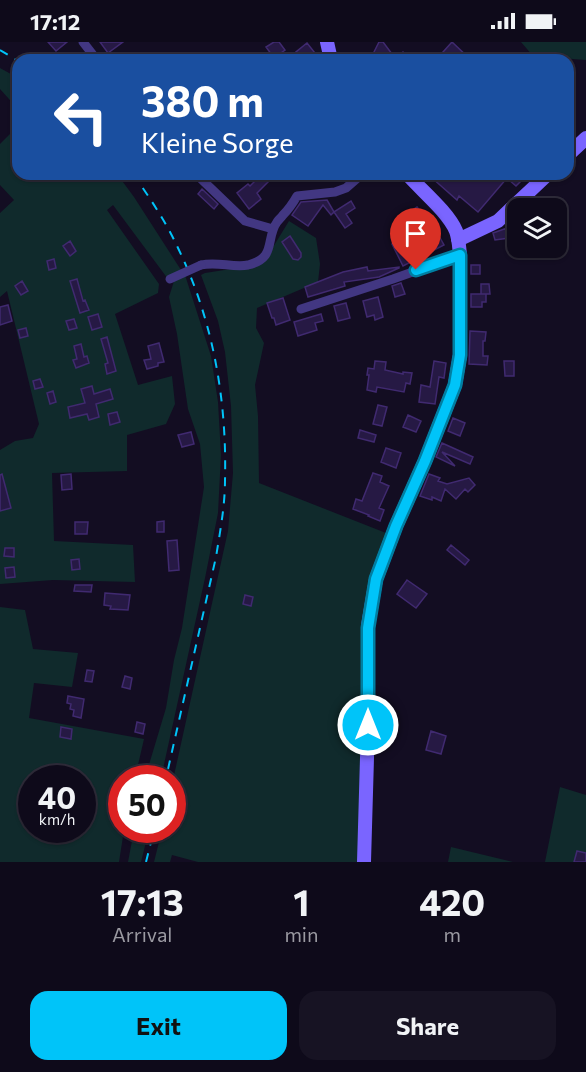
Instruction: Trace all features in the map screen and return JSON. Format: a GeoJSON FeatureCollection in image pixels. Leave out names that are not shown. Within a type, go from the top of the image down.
{"type":"FeatureCollection","features":[{"type":"Feature","properties":{"kind":"main road"},"geometry":{"type":"LineString","coordinates":[[574,149],[586,138]]}},
{"type":"Feature","properties":{"kind":"main road"},"geometry":{"type":"LineString","coordinates":[[364,862],[368,628],[376,579],[455,385],[460,355],[459,240],[449,219],[419,180]]}},
{"type":"Feature","properties":{"kind":"main road"},"geometry":{"type":"LineString","coordinates":[[459,240],[498,221],[542,180]]}},
{"type":"Feature","properties":{"kind":"street"},"geometry":{"type":"LineString","coordinates":[[82,42],[92,54]]}},
{"type":"Feature","properties":{"kind":"street"},"geometry":{"type":"LineString","coordinates":[[202,180],[245,221],[273,229]]}},
{"type":"Feature","properties":{"kind":"street"},"geometry":{"type":"LineString","coordinates":[[170,279],[201,265],[211,263],[247,265],[260,260],[269,250],[273,229],[278,220],[297,196],[335,192],[346,188],[355,180]]}},
{"type":"Feature","properties":{"kind":"street"},"geometry":{"type":"LineString","coordinates":[[301,309],[460,255]]}},
{"type":"Feature","properties":{"kind":"green space"},"geometry":{"type":"Polygon","coordinates":[[[521,42],[586,42],[586,60],[574,59],[574,54],[531,54],[521,42]]]}},
{"type":"Feature","properties":{"kind":"green space"},"geometry":{"type":"Polygon","coordinates":[[[0,68],[12,75],[12,102],[0,89],[0,68]]]}},
{"type":"Feature","properties":{"kind":"green space"},"geometry":{"type":"Polygon","coordinates":[[[12,132],[12,180],[121,180],[181,270],[168,279],[113,205],[107,210],[159,284],[158,293],[115,314],[138,385],[172,376],[175,404],[166,424],[127,435],[127,471],[52,473],[54,541],[133,545],[135,582],[53,580],[0,584],[0,450],[15,441],[33,438],[39,424],[7,291],[0,297],[0,213],[14,200],[0,185],[0,144],[12,132]]]}},
{"type":"Feature","properties":{"kind":"green space"},"geometry":{"type":"Polygon","coordinates":[[[289,221],[316,238],[320,264],[318,282],[257,308],[256,328],[264,343],[255,385],[259,483],[386,533],[366,597],[363,690],[358,728],[361,741],[359,862],[198,862],[172,855],[170,862],[154,862],[159,843],[186,843],[186,765],[176,765],[228,531],[233,473],[231,406],[225,352],[218,321],[201,275],[250,266],[270,252],[289,221]]]}},
{"type":"Feature","properties":{"kind":"green space"},"geometry":{"type":"Polygon","coordinates":[[[185,275],[211,356],[218,402],[221,455],[218,513],[164,765],[149,765],[166,708],[182,628],[204,487],[200,444],[188,409],[169,297],[174,281],[185,275]]]}},
{"type":"Feature","properties":{"kind":"green space"},"geometry":{"type":"Polygon","coordinates":[[[0,607],[25,610],[33,649],[78,653],[72,687],[34,683],[29,718],[144,739],[138,765],[108,765],[108,843],[122,843],[119,862],[0,862],[0,607]]]}},
{"type":"Feature","properties":{"kind":"green space"},"geometry":{"type":"Polygon","coordinates":[[[560,787],[586,795],[586,862],[545,862],[560,787]]]}},
{"type":"Feature","properties":{"kind":"green space"},"geometry":{"type":"Polygon","coordinates":[[[132,843],[146,843],[141,862],[128,862],[132,843]]]}},
{"type":"Feature","properties":{"kind":"green space"},"geometry":{"type":"Polygon","coordinates":[[[451,847],[513,862],[448,862],[451,847]]]}},
{"type":"Feature","properties":{"kind":"building"},"geometry":{"type":"Polygon","coordinates":[[[48,42],[67,42],[56,51],[48,42]]]}},
{"type":"Feature","properties":{"kind":"building"},"geometry":{"type":"Polygon","coordinates":[[[100,42],[123,42],[108,53],[100,42]]]}},
{"type":"Feature","properties":{"kind":"building"},"geometry":{"type":"Polygon","coordinates":[[[279,42],[285,50],[280,54],[271,54],[266,47],[279,42]]]}},
{"type":"Feature","properties":{"kind":"building"},"geometry":{"type":"Polygon","coordinates":[[[379,42],[383,42],[392,54],[373,54],[379,42]]]}},
{"type":"Feature","properties":{"kind":"building"},"geometry":{"type":"Polygon","coordinates":[[[452,42],[465,54],[445,54],[443,52],[452,42]]]}},
{"type":"Feature","properties":{"kind":"building"},"geometry":{"type":"Polygon","coordinates":[[[307,43],[315,53],[298,54],[296,52],[307,43]]]}},
{"type":"Feature","properties":{"kind":"building"},"geometry":{"type":"Polygon","coordinates":[[[256,180],[268,182],[257,193],[261,199],[249,209],[237,193],[248,184],[250,186],[256,180]]]}},
{"type":"Feature","properties":{"kind":"building"},"geometry":{"type":"Polygon","coordinates":[[[434,180],[505,180],[478,212],[459,196],[457,200],[434,180]]]}},
{"type":"Feature","properties":{"kind":"building"},"geometry":{"type":"Polygon","coordinates":[[[509,180],[522,180],[516,186],[509,180]]]}},
{"type":"Feature","properties":{"kind":"building"},"geometry":{"type":"Polygon","coordinates":[[[202,189],[218,204],[214,209],[198,194],[202,189]]]}},
{"type":"Feature","properties":{"kind":"building"},"geometry":{"type":"Polygon","coordinates":[[[327,200],[334,212],[331,215],[323,205],[308,226],[292,215],[301,202],[327,200]]]}},
{"type":"Feature","properties":{"kind":"building"},"geometry":{"type":"Polygon","coordinates":[[[351,201],[355,208],[346,214],[352,223],[345,228],[334,212],[351,201]]]}},
{"type":"Feature","properties":{"kind":"building"},"geometry":{"type":"Polygon","coordinates":[[[417,207],[424,216],[413,225],[405,215],[417,207]]]}},
{"type":"Feature","properties":{"kind":"building"},"geometry":{"type":"Polygon","coordinates":[[[507,228],[507,238],[495,240],[493,233],[507,228]]]}},
{"type":"Feature","properties":{"kind":"building"},"geometry":{"type":"Polygon","coordinates":[[[290,236],[301,253],[298,260],[293,259],[282,242],[290,236]]]}},
{"type":"Feature","properties":{"kind":"building"},"geometry":{"type":"Polygon","coordinates":[[[439,236],[444,245],[403,266],[392,244],[404,237],[411,250],[439,236]]]}},
{"type":"Feature","properties":{"kind":"building"},"geometry":{"type":"Polygon","coordinates":[[[70,241],[76,251],[70,256],[63,246],[70,241]]]}},
{"type":"Feature","properties":{"kind":"building"},"geometry":{"type":"Polygon","coordinates":[[[54,259],[56,268],[49,270],[47,261],[54,259]]]}},
{"type":"Feature","properties":{"kind":"building"},"geometry":{"type":"Polygon","coordinates":[[[471,265],[480,265],[480,274],[471,274],[471,265]]]}},
{"type":"Feature","properties":{"kind":"building"},"geometry":{"type":"Polygon","coordinates":[[[367,267],[368,271],[399,268],[379,277],[344,282],[345,286],[308,297],[305,287],[343,272],[367,267]]]}},
{"type":"Feature","properties":{"kind":"building"},"geometry":{"type":"Polygon","coordinates":[[[77,279],[83,301],[85,300],[89,310],[80,313],[70,281],[77,279]]]}},
{"type":"Feature","properties":{"kind":"building"},"geometry":{"type":"Polygon","coordinates":[[[22,281],[28,291],[21,295],[15,286],[22,281]]]}},
{"type":"Feature","properties":{"kind":"building"},"geometry":{"type":"Polygon","coordinates":[[[401,283],[405,294],[395,297],[392,286],[401,283]]]}},
{"type":"Feature","properties":{"kind":"building"},"geometry":{"type":"Polygon","coordinates":[[[481,284],[489,284],[490,294],[481,294],[481,284]]]}},
{"type":"Feature","properties":{"kind":"building"},"geometry":{"type":"Polygon","coordinates":[[[471,294],[486,294],[486,302],[482,302],[482,307],[471,307],[471,294]]]}},
{"type":"Feature","properties":{"kind":"building"},"geometry":{"type":"Polygon","coordinates":[[[378,297],[383,317],[375,320],[374,315],[367,317],[363,301],[378,297]]]}},
{"type":"Feature","properties":{"kind":"building"},"geometry":{"type":"Polygon","coordinates":[[[283,298],[290,320],[276,325],[267,303],[283,298]]]}},
{"type":"Feature","properties":{"kind":"building"},"geometry":{"type":"Polygon","coordinates":[[[346,303],[350,318],[338,321],[334,306],[346,303]]]}},
{"type":"Feature","properties":{"kind":"building"},"geometry":{"type":"Polygon","coordinates":[[[8,305],[12,321],[0,325],[0,307],[8,305]]]}},
{"type":"Feature","properties":{"kind":"building"},"geometry":{"type":"Polygon","coordinates":[[[98,314],[102,327],[92,330],[88,317],[98,314]]]}},
{"type":"Feature","properties":{"kind":"building"},"geometry":{"type":"Polygon","coordinates":[[[321,314],[323,321],[315,323],[317,330],[298,336],[294,322],[321,314]]]}},
{"type":"Feature","properties":{"kind":"building"},"geometry":{"type":"Polygon","coordinates":[[[74,319],[77,328],[69,330],[66,321],[74,319]]]}},
{"type":"Feature","properties":{"kind":"building"},"geometry":{"type":"Polygon","coordinates":[[[26,328],[28,336],[20,338],[18,330],[26,328]]]}},
{"type":"Feature","properties":{"kind":"building"},"geometry":{"type":"Polygon","coordinates":[[[470,331],[486,332],[485,341],[483,341],[483,356],[488,356],[487,365],[469,364],[470,331]]]}},
{"type":"Feature","properties":{"kind":"building"},"geometry":{"type":"Polygon","coordinates":[[[107,337],[116,371],[107,374],[105,364],[108,363],[101,339],[107,337]]]}},
{"type":"Feature","properties":{"kind":"building"},"geometry":{"type":"Polygon","coordinates":[[[159,343],[164,362],[147,369],[144,360],[151,359],[148,346],[159,343]]]}},
{"type":"Feature","properties":{"kind":"building"},"geometry":{"type":"Polygon","coordinates":[[[81,344],[84,357],[87,356],[89,363],[76,368],[73,360],[77,359],[74,346],[81,344]]]}},
{"type":"Feature","properties":{"kind":"building"},"geometry":{"type":"Polygon","coordinates":[[[375,361],[386,362],[385,370],[403,374],[403,372],[412,373],[410,384],[406,383],[404,392],[377,387],[376,392],[367,390],[368,368],[374,369],[375,361]]]}},
{"type":"Feature","properties":{"kind":"building"},"geometry":{"type":"Polygon","coordinates":[[[434,361],[446,363],[444,378],[439,377],[435,404],[419,402],[421,385],[430,387],[434,361]]]}},
{"type":"Feature","properties":{"kind":"building"},"geometry":{"type":"Polygon","coordinates":[[[504,361],[514,361],[514,376],[505,376],[504,361]]]}},
{"type":"Feature","properties":{"kind":"building"},"geometry":{"type":"Polygon","coordinates":[[[40,379],[43,387],[35,389],[33,381],[40,379]]]}},
{"type":"Feature","properties":{"kind":"building"},"geometry":{"type":"Polygon","coordinates":[[[92,386],[94,394],[110,389],[113,399],[96,404],[99,417],[89,420],[87,414],[70,418],[68,407],[85,403],[81,389],[92,386]]]}},
{"type":"Feature","properties":{"kind":"building"},"geometry":{"type":"Polygon","coordinates":[[[53,391],[56,402],[50,404],[47,393],[53,391]]]}},
{"type":"Feature","properties":{"kind":"building"},"geometry":{"type":"Polygon","coordinates":[[[378,405],[387,407],[382,426],[373,424],[378,405]]]}},
{"type":"Feature","properties":{"kind":"building"},"geometry":{"type":"Polygon","coordinates":[[[117,412],[120,422],[110,425],[108,414],[117,412]]]}},
{"type":"Feature","properties":{"kind":"building"},"geometry":{"type":"Polygon","coordinates":[[[408,415],[421,421],[416,432],[403,427],[408,415]]]}},
{"type":"Feature","properties":{"kind":"building"},"geometry":{"type":"Polygon","coordinates":[[[453,418],[465,423],[460,436],[448,431],[453,418]]]}},
{"type":"Feature","properties":{"kind":"building"},"geometry":{"type":"Polygon","coordinates":[[[360,430],[376,435],[374,442],[358,438],[360,430]]]}},
{"type":"Feature","properties":{"kind":"building"},"geometry":{"type":"Polygon","coordinates":[[[191,432],[194,444],[182,447],[178,435],[191,432]]]}},
{"type":"Feature","properties":{"kind":"building"},"geometry":{"type":"Polygon","coordinates":[[[442,443],[473,457],[470,464],[442,452],[455,466],[436,457],[442,443]]]}},
{"type":"Feature","properties":{"kind":"building"},"geometry":{"type":"Polygon","coordinates":[[[386,448],[401,453],[396,468],[381,462],[386,448]]]}},
{"type":"Feature","properties":{"kind":"building"},"geometry":{"type":"Polygon","coordinates":[[[373,473],[382,476],[380,482],[389,486],[379,508],[384,510],[380,521],[353,509],[356,499],[362,501],[373,473]]]}},
{"type":"Feature","properties":{"kind":"building"},"geometry":{"type":"Polygon","coordinates":[[[2,474],[11,508],[0,511],[0,475],[2,474]]]}},
{"type":"Feature","properties":{"kind":"building"},"geometry":{"type":"Polygon","coordinates":[[[71,474],[72,489],[62,490],[61,475],[71,474]]]}},
{"type":"Feature","properties":{"kind":"building"},"geometry":{"type":"Polygon","coordinates":[[[429,474],[440,478],[438,481],[447,484],[469,478],[475,485],[468,492],[465,489],[456,499],[445,489],[441,501],[432,497],[432,500],[420,496],[429,474]]]}},
{"type":"Feature","properties":{"kind":"building"},"geometry":{"type":"Polygon","coordinates":[[[164,521],[164,532],[157,532],[157,522],[164,521]]]}},
{"type":"Feature","properties":{"kind":"building"},"geometry":{"type":"Polygon","coordinates":[[[75,522],[88,522],[87,534],[75,534],[75,522]]]}},
{"type":"Feature","properties":{"kind":"building"},"geometry":{"type":"Polygon","coordinates":[[[177,540],[179,570],[169,571],[167,541],[177,540]]]}},
{"type":"Feature","properties":{"kind":"building"},"geometry":{"type":"Polygon","coordinates":[[[451,545],[469,560],[465,565],[447,550],[451,545]]]}},
{"type":"Feature","properties":{"kind":"building"},"geometry":{"type":"Polygon","coordinates":[[[5,548],[14,548],[14,557],[4,556],[5,548]]]}},
{"type":"Feature","properties":{"kind":"building"},"geometry":{"type":"Polygon","coordinates":[[[79,559],[80,569],[72,570],[71,560],[79,559]]]}},
{"type":"Feature","properties":{"kind":"building"},"geometry":{"type":"Polygon","coordinates":[[[14,567],[15,577],[6,578],[5,568],[14,567]]]}},
{"type":"Feature","properties":{"kind":"building"},"geometry":{"type":"Polygon","coordinates":[[[407,580],[427,594],[416,608],[397,594],[407,580]]]}},
{"type":"Feature","properties":{"kind":"building"},"geometry":{"type":"Polygon","coordinates":[[[75,585],[92,585],[91,592],[74,591],[75,585]]]}},
{"type":"Feature","properties":{"kind":"building"},"geometry":{"type":"Polygon","coordinates":[[[105,593],[130,595],[128,610],[110,609],[111,606],[104,605],[105,593]]]}},
{"type":"Feature","properties":{"kind":"building"},"geometry":{"type":"Polygon","coordinates":[[[245,595],[253,597],[251,606],[243,604],[245,595]]]}},
{"type":"Feature","properties":{"kind":"building"},"geometry":{"type":"Polygon","coordinates":[[[87,670],[94,671],[92,682],[85,681],[87,670]]]}},
{"type":"Feature","properties":{"kind":"building"},"geometry":{"type":"Polygon","coordinates":[[[125,676],[132,678],[130,689],[122,687],[125,676]]]}},
{"type":"Feature","properties":{"kind":"building"},"geometry":{"type":"Polygon","coordinates":[[[68,696],[84,699],[81,718],[73,716],[74,710],[70,709],[71,704],[67,703],[68,696]]]}},
{"type":"Feature","properties":{"kind":"building"},"geometry":{"type":"Polygon","coordinates":[[[137,722],[145,724],[143,734],[135,732],[137,722]]]}},
{"type":"Feature","properties":{"kind":"building"},"geometry":{"type":"Polygon","coordinates":[[[61,727],[72,729],[71,739],[60,737],[61,727]]]}},
{"type":"Feature","properties":{"kind":"building"},"geometry":{"type":"Polygon","coordinates":[[[431,731],[446,736],[441,754],[426,750],[431,731]]]}},
{"type":"Feature","properties":{"kind":"building"},"geometry":{"type":"Polygon","coordinates":[[[577,851],[586,853],[586,862],[574,862],[577,851]]]}},
{"type":"Feature","properties":{"kind":"railway"},"geometry":{"type":"LineString","coordinates":[[0,50],[12,57]]}},
{"type":"Feature","properties":{"kind":"railway"},"geometry":{"type":"LineString","coordinates":[[137,180],[152,201],[178,248],[200,303],[209,332],[220,390],[225,450],[225,490],[216,557],[169,765]]}},
{"type":"Feature","properties":{"kind":"railway"},"geometry":{"type":"LineString","coordinates":[[146,862],[151,843]]}},
{"type":"Feature","properties":{"kind":"route"},"geometry":{"type":"LineString","coordinates":[[368,725],[368,628],[376,579],[455,385],[460,355],[460,255],[416,270]]}}]}
